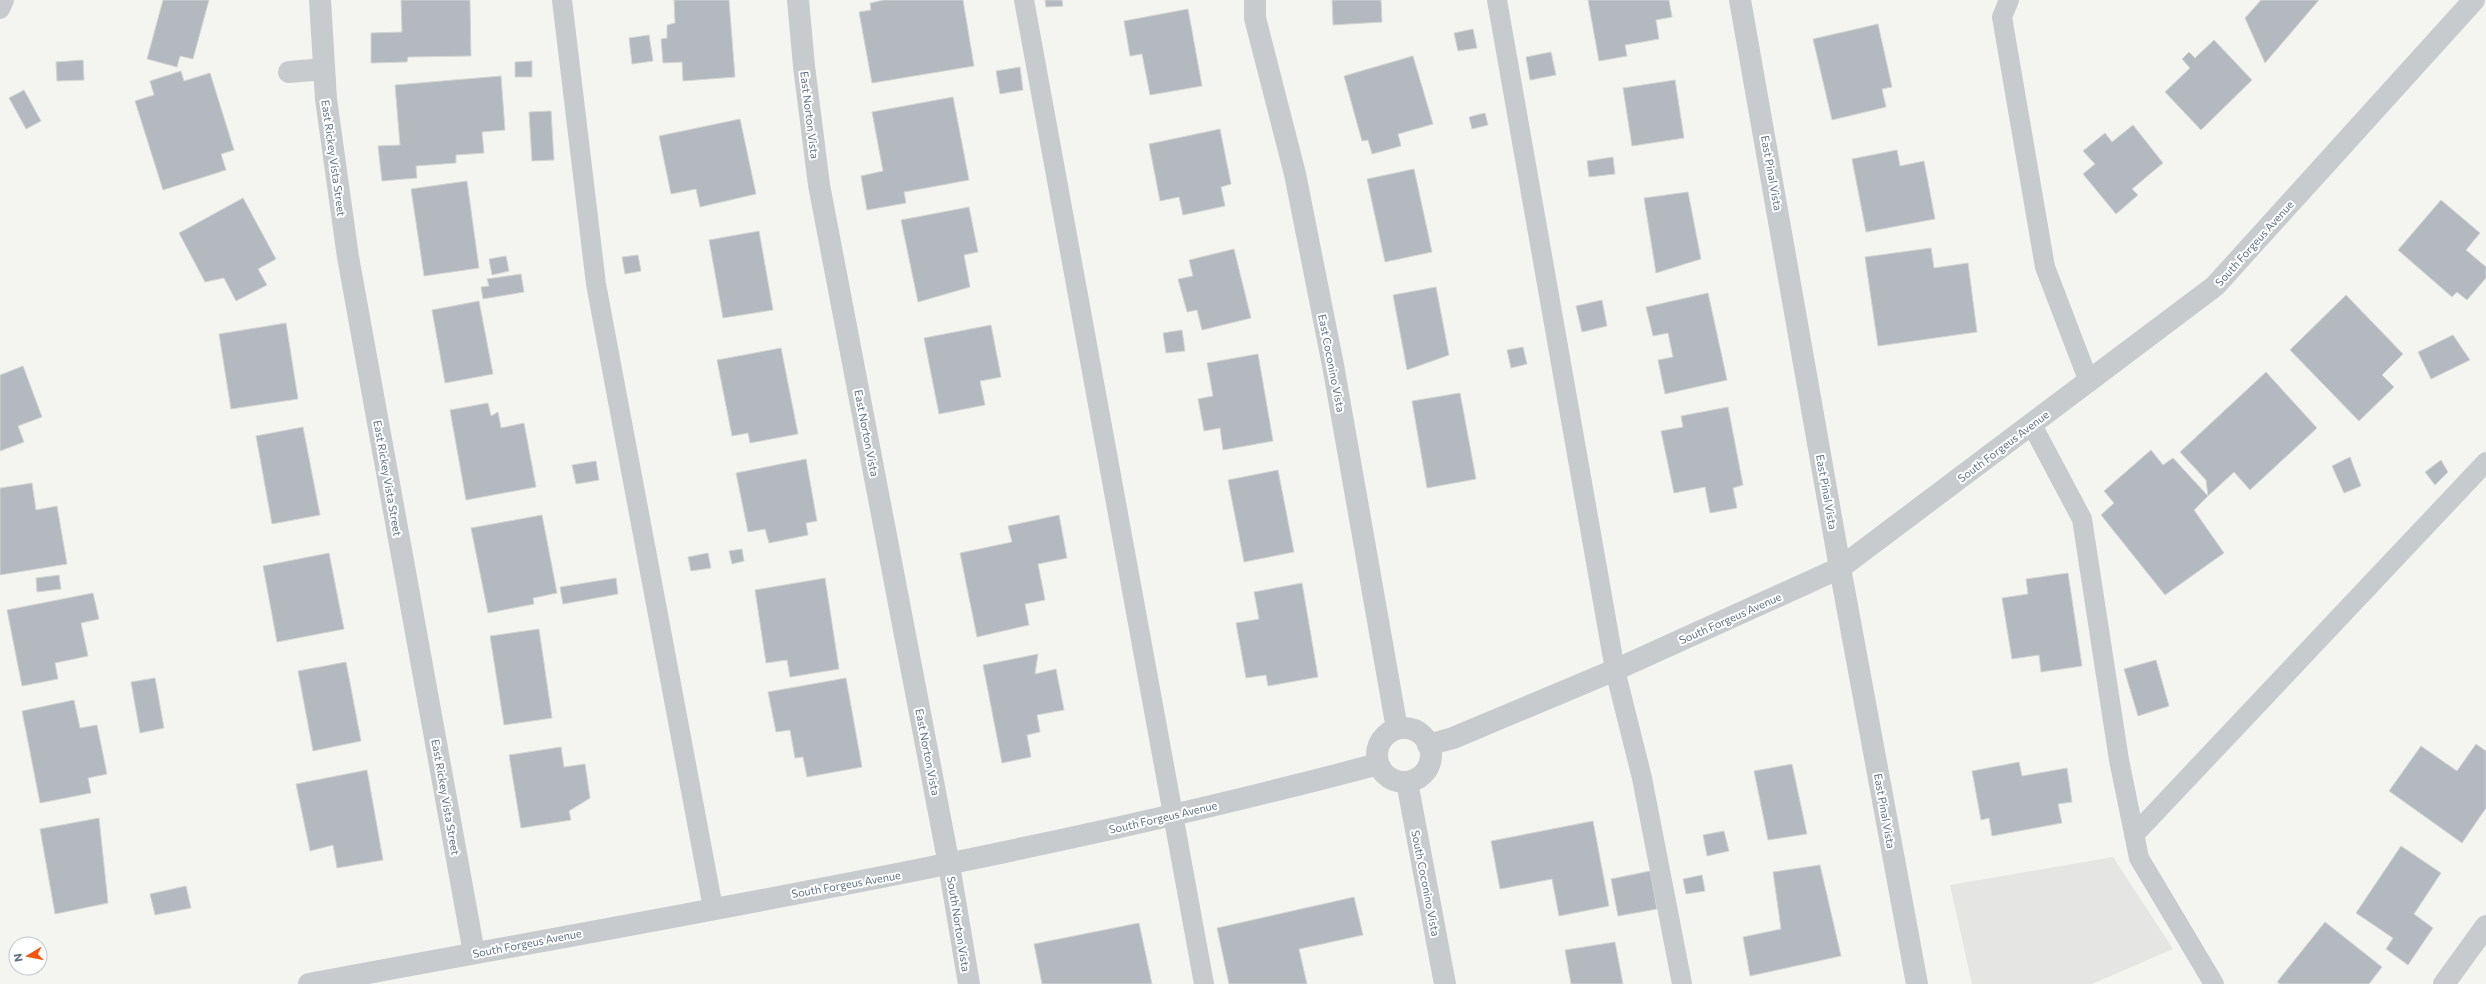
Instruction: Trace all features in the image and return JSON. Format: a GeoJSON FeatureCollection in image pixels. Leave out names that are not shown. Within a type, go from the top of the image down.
{"type":"FeatureCollection","features":[{"type":"Feature","properties":{"kind":"street","name":"East Rickey Vista Street"},"geometry":{"type":"LineString","coordinates":[[320,0],[326,99],[348,257],[474,953]]}},
{"type":"Feature","properties":{"kind":"street","name":"East Norton Vista"},"geometry":{"type":"LineString","coordinates":[[798,0],[804,66],[819,186],[949,865]]}},
{"type":"Feature","properties":{"kind":"street","name":"East Coconino Vista"},"geometry":{"type":"LineString","coordinates":[[1255,0],[1255,18],[1295,174],[1333,365],[1397,729]]}},
{"type":"Feature","properties":{"kind":"street","name":"East Pinal Vista"},"geometry":{"type":"LineString","coordinates":[[1740,0],[1840,568],[1917,984]]}},
{"type":"Feature","properties":{"kind":"street","name":"South Forgeus Avenue"},"geometry":{"type":"LineString","coordinates":[[1428,745],[1453,738],[1615,670],[1840,568],[2215,286],[2474,0]]}},
{"type":"Feature","properties":{"kind":"street"},"geometry":{"type":"LineString","coordinates":[[289,72],[324,70]]}},
{"type":"Feature","properties":{"kind":"street"},"geometry":{"type":"LineString","coordinates":[[1408,728],[1417,732],[1428,745],[1430,762],[1426,770],[1420,777],[1407,782],[1395,780],[1387,776],[1378,764],[1377,752],[1379,744],[1384,736],[1397,729],[1408,728]]}},
{"type":"Feature","properties":{"kind":"street","name":"South Forgeus Avenue"},"geometry":{"type":"LineString","coordinates":[[309,984],[949,865],[1174,815],[1378,764]]}},
{"type":"Feature","properties":{"kind":"street","name":"South Coconino Vista"},"geometry":{"type":"LineString","coordinates":[[1407,782],[1445,984]]}},
{"type":"Feature","properties":{"kind":"street","name":"South Norton Vista"},"geometry":{"type":"LineString","coordinates":[[949,865],[969,984]]}},
{"type":"Feature","properties":{"kind":"street"},"geometry":{"type":"LineString","coordinates":[[2444,984],[2486,926]]}},
{"type":"Feature","properties":{"kind":"lane"},"geometry":{"type":"LineString","coordinates":[[0,9],[4,0]]}},
{"type":"Feature","properties":{"kind":"lane"},"geometry":{"type":"LineString","coordinates":[[562,0],[596,284],[713,908]]}},
{"type":"Feature","properties":{"kind":"lane"},"geometry":{"type":"LineString","coordinates":[[1024,0],[1204,984]]}},
{"type":"Feature","properties":{"kind":"lane"},"geometry":{"type":"LineString","coordinates":[[1497,0],[1615,670],[1642,778],[1682,984]]}},
{"type":"Feature","properties":{"kind":"lane"},"geometry":{"type":"LineString","coordinates":[[2009,0],[2002,17],[2044,267],[2089,382]]}},
{"type":"Feature","properties":{"kind":"lane"},"geometry":{"type":"LineString","coordinates":[[2032,425],[2082,519],[2119,760],[2139,858],[2214,984]]}},
{"type":"Feature","properties":{"kind":"lane"},"geometry":{"type":"LineString","coordinates":[[2134,834],[2486,462]]}},
{"type":"Feature","properties":{"kind":"shaded area"},"geometry":{"type":"Polygon","coordinates":[[[2113,857],[2173,949],[2092,984],[1972,984],[1950,885],[2113,857]]]}},
{"type":"Feature","properties":{"kind":"building"},"geometry":{"type":"Polygon","coordinates":[[[163,0],[209,0],[193,59],[180,56],[177,67],[147,59],[163,0]]]}},
{"type":"Feature","properties":{"kind":"building"},"geometry":{"type":"Polygon","coordinates":[[[401,0],[470,0],[471,56],[408,57],[407,62],[371,63],[371,33],[402,32],[401,0]]]}},
{"type":"Feature","properties":{"kind":"building"},"geometry":{"type":"Polygon","coordinates":[[[674,0],[729,0],[735,77],[683,81],[682,62],[663,63],[661,39],[667,38],[667,25],[675,23],[674,0]]]}},
{"type":"Feature","properties":{"kind":"building"},"geometry":{"type":"Polygon","coordinates":[[[884,0],[963,0],[974,66],[872,83],[859,12],[871,10],[870,3],[884,0]]]}},
{"type":"Feature","properties":{"kind":"building"},"geometry":{"type":"Polygon","coordinates":[[[1045,0],[1062,0],[1063,6],[1046,7],[1045,0]]]}},
{"type":"Feature","properties":{"kind":"building"},"geometry":{"type":"Polygon","coordinates":[[[1332,0],[1381,0],[1382,22],[1333,25],[1332,0]]]}},
{"type":"Feature","properties":{"kind":"building"},"geometry":{"type":"Polygon","coordinates":[[[1588,0],[1669,0],[1672,17],[1656,20],[1659,39],[1625,45],[1627,56],[1599,61],[1588,0]]]}},
{"type":"Feature","properties":{"kind":"building"},"geometry":{"type":"Polygon","coordinates":[[[2261,0],[2319,0],[2265,63],[2245,18],[2261,0]]]}},
{"type":"Feature","properties":{"kind":"building"},"geometry":{"type":"Polygon","coordinates":[[[1188,9],[1202,86],[1150,95],[1142,54],[1130,56],[1124,21],[1188,9]]]}},
{"type":"Feature","properties":{"kind":"building"},"geometry":{"type":"Polygon","coordinates":[[[1878,24],[1892,87],[1882,89],[1886,107],[1832,120],[1813,39],[1878,24]]]}},
{"type":"Feature","properties":{"kind":"building"},"geometry":{"type":"Polygon","coordinates":[[[1473,29],[1477,48],[1458,51],[1454,33],[1473,29]]]}},
{"type":"Feature","properties":{"kind":"building"},"geometry":{"type":"Polygon","coordinates":[[[649,35],[653,61],[632,64],[629,38],[649,35]]]}},
{"type":"Feature","properties":{"kind":"building"},"geometry":{"type":"Polygon","coordinates":[[[2214,40],[2252,80],[2201,130],[2165,92],[2190,68],[2182,59],[2189,52],[2195,58],[2214,40]]]}},
{"type":"Feature","properties":{"kind":"building"},"geometry":{"type":"Polygon","coordinates":[[[1551,52],[1556,75],[1530,80],[1526,57],[1551,52]]]}},
{"type":"Feature","properties":{"kind":"building"},"geometry":{"type":"Polygon","coordinates":[[[1413,56],[1433,124],[1398,134],[1401,146],[1372,154],[1368,140],[1362,141],[1344,76],[1413,56]]]}},
{"type":"Feature","properties":{"kind":"building"},"geometry":{"type":"Polygon","coordinates":[[[83,60],[84,80],[57,81],[56,62],[83,60]]]}},
{"type":"Feature","properties":{"kind":"building"},"geometry":{"type":"Polygon","coordinates":[[[532,61],[532,77],[515,77],[515,62],[532,61]]]}},
{"type":"Feature","properties":{"kind":"building"},"geometry":{"type":"Polygon","coordinates":[[[1020,67],[1023,90],[1000,94],[996,71],[1020,67]]]}},
{"type":"Feature","properties":{"kind":"building"},"geometry":{"type":"Polygon","coordinates":[[[181,71],[184,81],[210,73],[234,150],[221,154],[226,170],[163,190],[135,101],[154,95],[150,81],[181,71]]]}},
{"type":"Feature","properties":{"kind":"building"},"geometry":{"type":"Polygon","coordinates":[[[501,76],[505,130],[482,132],[484,153],[456,155],[456,163],[416,166],[417,178],[382,181],[378,146],[400,145],[395,85],[501,76]]]}},
{"type":"Feature","properties":{"kind":"building"},"geometry":{"type":"Polygon","coordinates":[[[1675,80],[1684,138],[1632,146],[1623,88],[1675,80]]]}},
{"type":"Feature","properties":{"kind":"building"},"geometry":{"type":"Polygon","coordinates":[[[24,90],[41,121],[26,129],[9,98],[24,90]]]}},
{"type":"Feature","properties":{"kind":"building"},"geometry":{"type":"Polygon","coordinates":[[[953,97],[969,180],[904,192],[906,203],[867,210],[861,176],[883,171],[872,112],[953,97]]]}},
{"type":"Feature","properties":{"kind":"building"},"geometry":{"type":"Polygon","coordinates":[[[551,111],[554,160],[532,161],[529,112],[551,111]]]}},
{"type":"Feature","properties":{"kind":"building"},"geometry":{"type":"Polygon","coordinates":[[[1485,113],[1488,125],[1472,129],[1469,117],[1485,113]]]}},
{"type":"Feature","properties":{"kind":"building"},"geometry":{"type":"Polygon","coordinates":[[[740,119],[756,194],[700,207],[696,189],[671,194],[659,136],[740,119]]]}},
{"type":"Feature","properties":{"kind":"building"},"geometry":{"type":"Polygon","coordinates":[[[2133,125],[2163,163],[2132,189],[2138,195],[2116,214],[2083,174],[2095,164],[2083,151],[2105,133],[2112,142],[2133,125]]]}},
{"type":"Feature","properties":{"kind":"building"},"geometry":{"type":"Polygon","coordinates":[[[1220,129],[1231,184],[1221,187],[1225,206],[1183,215],[1179,197],[1160,201],[1149,144],[1220,129]]]}},
{"type":"Feature","properties":{"kind":"building"},"geometry":{"type":"Polygon","coordinates":[[[1897,150],[1900,166],[1924,161],[1935,219],[1866,232],[1852,159],[1897,150]]]}},
{"type":"Feature","properties":{"kind":"building"},"geometry":{"type":"Polygon","coordinates":[[[1613,157],[1615,174],[1589,177],[1587,161],[1613,157]]]}},
{"type":"Feature","properties":{"kind":"building"},"geometry":{"type":"Polygon","coordinates":[[[1414,169],[1432,252],[1385,262],[1367,179],[1414,169]]]}},
{"type":"Feature","properties":{"kind":"building"},"geometry":{"type":"Polygon","coordinates":[[[467,181],[479,268],[424,276],[411,189],[467,181]]]}},
{"type":"Feature","properties":{"kind":"building"},"geometry":{"type":"Polygon","coordinates":[[[1688,192],[1701,259],[1656,273],[1644,198],[1688,192]]]}},
{"type":"Feature","properties":{"kind":"building"},"geometry":{"type":"Polygon","coordinates":[[[243,198],[276,259],[258,269],[267,285],[236,301],[224,278],[205,282],[179,233],[243,198]]]}},
{"type":"Feature","properties":{"kind":"building"},"geometry":{"type":"Polygon","coordinates":[[[2441,200],[2480,233],[2466,250],[2486,267],[2486,278],[2467,300],[2457,292],[2452,297],[2398,250],[2441,200]]]}},
{"type":"Feature","properties":{"kind":"building"},"geometry":{"type":"Polygon","coordinates":[[[969,207],[978,252],[964,255],[970,287],[918,302],[901,220],[969,207]]]}},
{"type":"Feature","properties":{"kind":"building"},"geometry":{"type":"Polygon","coordinates":[[[759,231],[773,310],[723,318],[709,240],[759,231]]]}},
{"type":"Feature","properties":{"kind":"building"},"geometry":{"type":"Polygon","coordinates":[[[1931,248],[1934,268],[1968,263],[1977,332],[1878,346],[1865,257],[1931,248]]]}},
{"type":"Feature","properties":{"kind":"building"},"geometry":{"type":"Polygon","coordinates":[[[1234,249],[1251,318],[1202,330],[1197,310],[1187,312],[1178,279],[1193,276],[1189,260],[1234,249]]]}},
{"type":"Feature","properties":{"kind":"building"},"geometry":{"type":"Polygon","coordinates":[[[638,255],[641,271],[625,274],[622,257],[638,255]]]}},
{"type":"Feature","properties":{"kind":"building"},"geometry":{"type":"Polygon","coordinates":[[[506,256],[509,271],[492,275],[489,259],[506,256]]]}},
{"type":"Feature","properties":{"kind":"building"},"geometry":{"type":"Polygon","coordinates":[[[521,274],[524,292],[483,299],[481,287],[489,286],[487,279],[521,274]]]}},
{"type":"Feature","properties":{"kind":"building"},"geometry":{"type":"Polygon","coordinates":[[[1436,287],[1449,355],[1407,370],[1393,295],[1436,287]]]}},
{"type":"Feature","properties":{"kind":"building"},"geometry":{"type":"Polygon","coordinates":[[[1708,293],[1727,380],[1665,394],[1658,360],[1673,357],[1668,333],[1653,336],[1646,307],[1708,293]]]}},
{"type":"Feature","properties":{"kind":"building"},"geometry":{"type":"Polygon","coordinates":[[[2346,295],[2403,354],[2382,375],[2394,387],[2359,421],[2290,350],[2346,295]]]}},
{"type":"Feature","properties":{"kind":"building"},"geometry":{"type":"Polygon","coordinates":[[[1602,300],[1607,326],[1582,332],[1576,306],[1602,300]]]}},
{"type":"Feature","properties":{"kind":"building"},"geometry":{"type":"Polygon","coordinates":[[[479,301],[493,374],[445,383],[432,310],[479,301]]]}},
{"type":"Feature","properties":{"kind":"building"},"geometry":{"type":"Polygon","coordinates":[[[286,323],[298,399],[231,409],[219,334],[286,323]]]}},
{"type":"Feature","properties":{"kind":"building"},"geometry":{"type":"Polygon","coordinates":[[[991,325],[1001,377],[980,381],[985,405],[939,414],[924,338],[991,325]]]}},
{"type":"Feature","properties":{"kind":"building"},"geometry":{"type":"Polygon","coordinates":[[[1182,330],[1185,351],[1166,353],[1163,333],[1182,330]]]}},
{"type":"Feature","properties":{"kind":"building"},"geometry":{"type":"Polygon","coordinates":[[[2453,335],[2470,360],[2431,379],[2418,352],[2453,335]]]}},
{"type":"Feature","properties":{"kind":"building"},"geometry":{"type":"Polygon","coordinates":[[[1523,347],[1527,364],[1511,368],[1507,350],[1523,347]]]}},
{"type":"Feature","properties":{"kind":"building"},"geometry":{"type":"Polygon","coordinates":[[[781,348],[798,434],[750,443],[748,433],[732,436],[717,360],[781,348]]]}},
{"type":"Feature","properties":{"kind":"building"},"geometry":{"type":"Polygon","coordinates":[[[1258,354],[1273,441],[1223,450],[1220,428],[1204,431],[1198,399],[1213,396],[1207,363],[1258,354]]]}},
{"type":"Feature","properties":{"kind":"building"},"geometry":{"type":"Polygon","coordinates":[[[23,366],[42,417],[18,426],[24,442],[0,451],[0,375],[23,366]]]}},
{"type":"Feature","properties":{"kind":"building"},"geometry":{"type":"Polygon","coordinates":[[[2266,372],[2317,428],[2250,490],[2234,472],[2208,496],[2206,480],[2180,452],[2266,372]]]}},
{"type":"Feature","properties":{"kind":"building"},"geometry":{"type":"Polygon","coordinates":[[[1460,393],[1476,479],[1427,488],[1412,401],[1460,393]]]}},
{"type":"Feature","properties":{"kind":"building"},"geometry":{"type":"Polygon","coordinates":[[[488,403],[491,416],[498,412],[501,428],[524,423],[536,487],[466,500],[450,410],[488,403]]]}},
{"type":"Feature","properties":{"kind":"building"},"geometry":{"type":"Polygon","coordinates":[[[1728,407],[1743,485],[1733,488],[1737,508],[1710,513],[1705,487],[1674,493],[1661,431],[1683,427],[1681,416],[1728,407]]]}},
{"type":"Feature","properties":{"kind":"building"},"geometry":{"type":"Polygon","coordinates":[[[303,427],[320,515],[272,524],[256,436],[303,427]]]}},
{"type":"Feature","properties":{"kind":"building"},"geometry":{"type":"Polygon","coordinates":[[[2151,450],[2163,465],[2173,458],[2208,496],[2194,510],[2224,553],[2165,595],[2101,515],[2114,503],[2104,491],[2151,450]]]}},
{"type":"Feature","properties":{"kind":"building"},"geometry":{"type":"Polygon","coordinates":[[[2350,457],[2361,486],[2344,493],[2332,466],[2350,457]]]}},
{"type":"Feature","properties":{"kind":"building"},"geometry":{"type":"Polygon","coordinates":[[[806,459],[817,521],[806,523],[808,535],[769,543],[765,529],[748,532],[736,473],[806,459]]]}},
{"type":"Feature","properties":{"kind":"building"},"geometry":{"type":"Polygon","coordinates":[[[2441,460],[2448,472],[2435,485],[2425,472],[2441,460]]]}},
{"type":"Feature","properties":{"kind":"building"},"geometry":{"type":"Polygon","coordinates":[[[596,461],[599,480],[576,484],[572,465],[596,461]]]}},
{"type":"Feature","properties":{"kind":"building"},"geometry":{"type":"Polygon","coordinates":[[[1278,470],[1294,552],[1244,562],[1228,480],[1278,470]]]}},
{"type":"Feature","properties":{"kind":"building"},"geometry":{"type":"Polygon","coordinates":[[[32,483],[36,510],[57,506],[67,564],[0,575],[0,488],[32,483]]]}},
{"type":"Feature","properties":{"kind":"building"},"geometry":{"type":"Polygon","coordinates":[[[542,515],[557,593],[533,598],[534,604],[488,613],[471,528],[542,515]]]}},
{"type":"Feature","properties":{"kind":"building"},"geometry":{"type":"Polygon","coordinates":[[[1059,515],[1067,558],[1038,564],[1045,600],[1025,604],[1029,625],[977,637],[960,553],[1012,542],[1008,526],[1059,515]]]}},
{"type":"Feature","properties":{"kind":"building"},"geometry":{"type":"Polygon","coordinates":[[[742,549],[744,561],[732,564],[729,551],[742,549]]]}},
{"type":"Feature","properties":{"kind":"building"},"geometry":{"type":"Polygon","coordinates":[[[329,553],[344,629],[277,642],[263,566],[329,553]]]}},
{"type":"Feature","properties":{"kind":"building"},"geometry":{"type":"Polygon","coordinates":[[[708,553],[711,568],[691,571],[688,557],[708,553]]]}},
{"type":"Feature","properties":{"kind":"building"},"geometry":{"type":"Polygon","coordinates":[[[2068,573],[2082,666],[2041,672],[2039,655],[2012,659],[2002,598],[2028,594],[2026,579],[2068,573]]]}},
{"type":"Feature","properties":{"kind":"building"},"geometry":{"type":"Polygon","coordinates":[[[59,575],[61,589],[37,592],[36,578],[59,575]]]}},
{"type":"Feature","properties":{"kind":"building"},"geometry":{"type":"Polygon","coordinates":[[[616,578],[618,594],[563,604],[560,587],[616,578]]]}},
{"type":"Feature","properties":{"kind":"building"},"geometry":{"type":"Polygon","coordinates":[[[825,578],[839,669],[790,677],[787,660],[766,663],[755,590],[825,578]]]}},
{"type":"Feature","properties":{"kind":"building"},"geometry":{"type":"Polygon","coordinates":[[[1302,583],[1318,677],[1268,686],[1266,675],[1246,678],[1236,623],[1259,619],[1254,592],[1302,583]]]}},
{"type":"Feature","properties":{"kind":"building"},"geometry":{"type":"Polygon","coordinates":[[[93,593],[99,619],[81,623],[88,656],[55,663],[58,679],[22,686],[7,610],[93,593]]]}},
{"type":"Feature","properties":{"kind":"building"},"geometry":{"type":"Polygon","coordinates":[[[539,629],[552,718],[504,725],[490,636],[539,629]]]}},
{"type":"Feature","properties":{"kind":"building"},"geometry":{"type":"Polygon","coordinates":[[[1038,654],[1035,674],[1056,669],[1064,710],[1037,715],[1040,732],[1027,735],[1031,757],[1002,763],[983,665],[1038,654]]]}},
{"type":"Feature","properties":{"kind":"building"},"geometry":{"type":"Polygon","coordinates":[[[2156,660],[2169,706],[2138,716],[2124,669],[2156,660]]]}},
{"type":"Feature","properties":{"kind":"building"},"geometry":{"type":"Polygon","coordinates":[[[346,662],[361,741],[313,751],[298,671],[346,662]]]}},
{"type":"Feature","properties":{"kind":"building"},"geometry":{"type":"Polygon","coordinates":[[[155,678],[164,728],[140,733],[131,682],[155,678]]]}},
{"type":"Feature","properties":{"kind":"building"},"geometry":{"type":"Polygon","coordinates":[[[846,678],[862,767],[807,777],[803,757],[795,758],[790,730],[776,732],[768,692],[846,678]]]}},
{"type":"Feature","properties":{"kind":"building"},"geometry":{"type":"Polygon","coordinates":[[[74,700],[80,728],[97,725],[107,774],[88,778],[91,793],[40,803],[22,711],[74,700]]]}},
{"type":"Feature","properties":{"kind":"building"},"geometry":{"type":"Polygon","coordinates":[[[2476,744],[2486,751],[2486,808],[2462,843],[2389,791],[2421,746],[2457,771],[2476,744]]]}},
{"type":"Feature","properties":{"kind":"building"},"geometry":{"type":"Polygon","coordinates":[[[561,747],[564,767],[585,764],[590,798],[569,811],[571,820],[521,828],[509,755],[561,747]]]}},
{"type":"Feature","properties":{"kind":"building"},"geometry":{"type":"Polygon","coordinates":[[[2019,762],[2022,776],[2067,768],[2072,802],[2058,804],[2062,823],[1992,836],[1989,818],[1981,820],[1972,771],[2019,762]]]}},
{"type":"Feature","properties":{"kind":"building"},"geometry":{"type":"Polygon","coordinates":[[[1792,764],[1807,834],[1768,840],[1754,771],[1792,764]]]}},
{"type":"Feature","properties":{"kind":"building"},"geometry":{"type":"Polygon","coordinates":[[[367,770],[383,860],[337,868],[333,845],[310,851],[296,784],[367,770]]]}},
{"type":"Feature","properties":{"kind":"building"},"geometry":{"type":"Polygon","coordinates":[[[99,818],[108,903],[55,914],[40,829],[99,818]]]}},
{"type":"Feature","properties":{"kind":"building"},"geometry":{"type":"Polygon","coordinates":[[[1593,821],[1609,906],[1559,916],[1552,879],[1500,889],[1491,841],[1593,821]]]}},
{"type":"Feature","properties":{"kind":"building"},"geometry":{"type":"Polygon","coordinates":[[[1724,831],[1729,851],[1707,856],[1703,835],[1724,831]]]}},
{"type":"Feature","properties":{"kind":"building"},"geometry":{"type":"Polygon","coordinates":[[[2401,846],[2441,873],[2414,914],[2433,928],[2408,965],[2386,949],[2393,938],[2356,913],[2401,846]]]}},
{"type":"Feature","properties":{"kind":"building"},"geometry":{"type":"Polygon","coordinates":[[[1820,865],[1841,956],[1750,976],[1743,937],[1781,929],[1773,872],[1820,865]]]}},
{"type":"Feature","properties":{"kind":"building"},"geometry":{"type":"Polygon","coordinates":[[[1650,871],[1657,909],[1618,916],[1611,879],[1650,871]]]}},
{"type":"Feature","properties":{"kind":"building"},"geometry":{"type":"Polygon","coordinates":[[[1702,875],[1705,891],[1686,894],[1683,879],[1702,875]]]}},
{"type":"Feature","properties":{"kind":"building"},"geometry":{"type":"Polygon","coordinates":[[[186,886],[191,908],[155,915],[150,894],[186,886]]]}},
{"type":"Feature","properties":{"kind":"building"},"geometry":{"type":"Polygon","coordinates":[[[1354,897],[1363,935],[1299,949],[1307,984],[1229,984],[1217,928],[1354,897]]]}},
{"type":"Feature","properties":{"kind":"building"},"geometry":{"type":"Polygon","coordinates":[[[2325,922],[2382,967],[2369,984],[2280,984],[2277,982],[2325,922]]]}},
{"type":"Feature","properties":{"kind":"building"},"geometry":{"type":"Polygon","coordinates":[[[1139,923],[1152,984],[1042,984],[1034,944],[1139,923]]]}},
{"type":"Feature","properties":{"kind":"building"},"geometry":{"type":"Polygon","coordinates":[[[1615,942],[1623,984],[1571,984],[1565,950],[1615,942]]]}}]}
